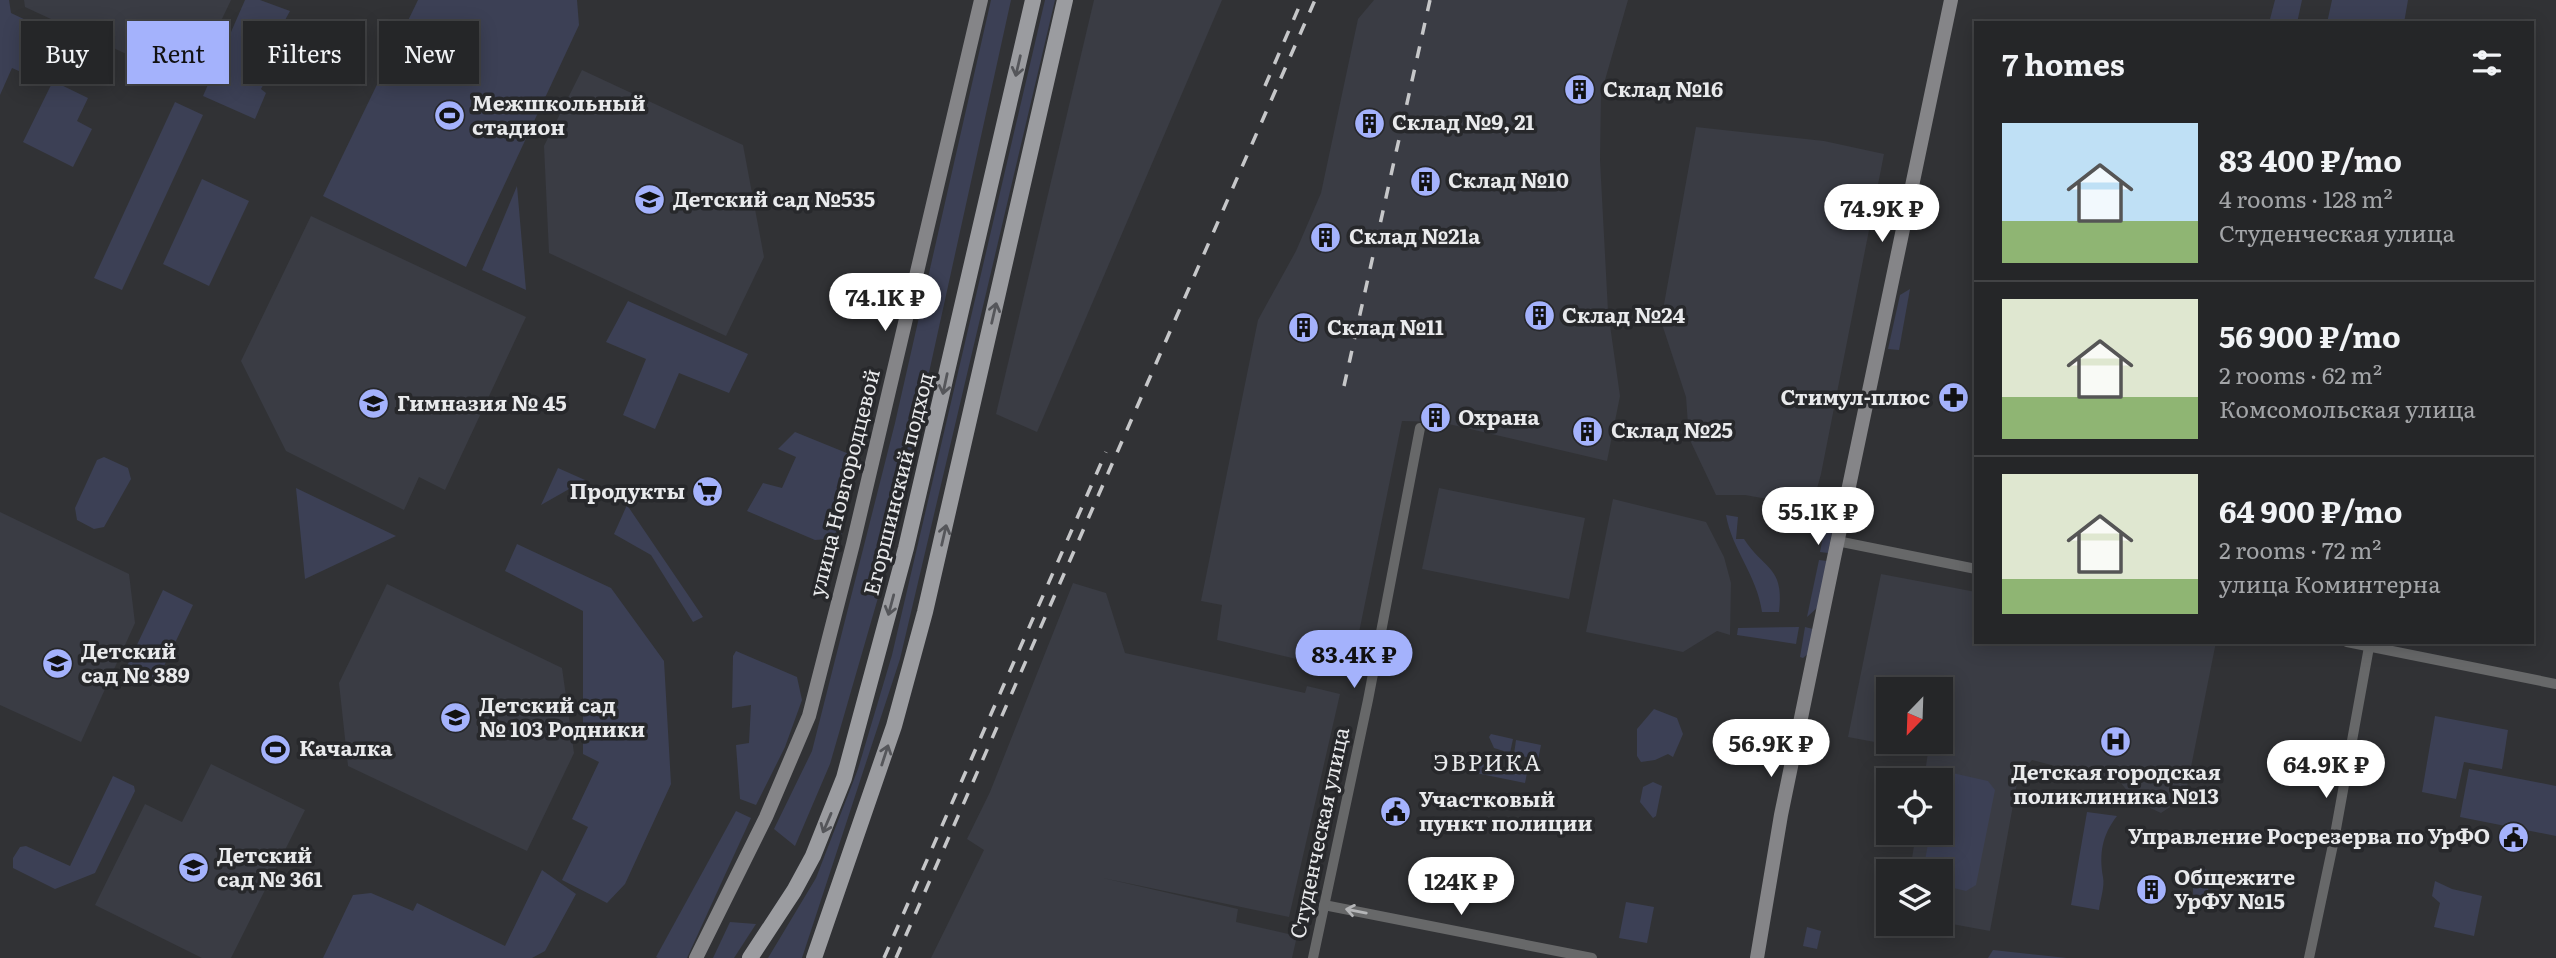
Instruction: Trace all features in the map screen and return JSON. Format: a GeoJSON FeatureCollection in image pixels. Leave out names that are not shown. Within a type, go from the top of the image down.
{"type":"FeatureCollection","features":[{"type":"Feature","properties":{"kind":"main road","name":"Егоршинский подход"},"geometry":{"type":"LineString","coordinates":[[750,958],[794,891],[813,856],[844,778],[906,548],[1033,0]]}},
{"type":"Feature","properties":{"kind":"main road"},"geometry":{"type":"LineString","coordinates":[[814,958],[886,750],[925,612],[1065,0]]}},
{"type":"Feature","properties":{"kind":"street","name":"улица Новгородцевой"},"geometry":{"type":"LineString","coordinates":[[696,958],[766,817],[809,716],[853,544],[981,0]]}},
{"type":"Feature","properties":{"kind":"street"},"geometry":{"type":"LineString","coordinates":[[1757,958],[1782,816],[1837,541],[1951,0]]}},
{"type":"Feature","properties":{"kind":"street","name":"Студенческая улица"},"geometry":{"type":"LineString","coordinates":[[1313,958],[1368,700],[1420,428]]}},
{"type":"Feature","properties":{"kind":"street"},"geometry":{"type":"LineString","coordinates":[[1837,541],[1974,569]]}},
{"type":"Feature","properties":{"kind":"street"},"geometry":{"type":"LineString","coordinates":[[2356,644],[2556,684]]}},
{"type":"Feature","properties":{"kind":"street"},"geometry":{"type":"LineString","coordinates":[[2309,958],[2334,840],[2369,647]]}},
{"type":"Feature","properties":{"kind":"street"},"geometry":{"type":"LineString","coordinates":[[1324,905],[1592,958]]}},
{"type":"Feature","properties":{"kind":"shaded area"},"geometry":{"type":"Polygon","coordinates":[[[0,0],[9,0],[11,13],[28,21],[21,21],[21,72],[12,68],[0,95],[0,0]]]}},
{"type":"Feature","properties":{"kind":"shaded area"},"geometry":{"type":"Polygon","coordinates":[[[24,0],[231,0],[221,21],[127,21],[127,54],[113,48],[113,21],[55,21],[25,7],[24,0]]]}},
{"type":"Feature","properties":{"kind":"shaded area"},"geometry":{"type":"Polygon","coordinates":[[[245,0],[260,0],[290,11],[285,21],[243,21],[243,84],[264,84],[261,89],[266,93],[255,119],[203,96],[208,84],[229,84],[229,37],[245,0]]]}},
{"type":"Feature","properties":{"kind":"shaded area","name":"Межшкольный стадион"},"geometry":{"type":"Polygon","coordinates":[[[418,0],[577,0],[579,25],[466,267],[323,196],[379,80],[379,84],[479,84],[479,21],[408,21],[418,0]]]}},
{"type":"Feature","properties":{"kind":"shaded area"},"geometry":{"type":"Polygon","coordinates":[[[991,0],[1011,0],[884,577],[830,764],[795,846],[774,829],[812,751],[895,423],[991,0]]]}},
{"type":"Feature","properties":{"kind":"shaded area"},"geometry":{"type":"Polygon","coordinates":[[[1045,0],[1055,0],[900,659],[802,958],[768,958],[816,878],[858,769],[892,655],[1045,0]]]}},
{"type":"Feature","properties":{"kind":"shaded area"},"geometry":{"type":"Polygon","coordinates":[[[1094,0],[1222,0],[1037,432],[996,414],[1094,0]]]}},
{"type":"Feature","properties":{"kind":"shaded area"},"geometry":{"type":"Polygon","coordinates":[[[1374,0],[1628,0],[1601,94],[1600,160],[1608,311],[1620,396],[1607,461],[1440,422],[1402,421],[1351,672],[1217,640],[1222,605],[1201,601],[1258,320],[1296,251],[1321,193],[1358,19],[1374,0]]]}},
{"type":"Feature","properties":{"kind":"shaded area"},"geometry":{"type":"Polygon","coordinates":[[[2275,0],[2302,0],[2297,21],[2270,21],[2275,0]]]}},
{"type":"Feature","properties":{"kind":"shaded area"},"geometry":{"type":"Polygon","coordinates":[[[2332,0],[2408,0],[2404,21],[2327,21],[2332,0]]]}},
{"type":"Feature","properties":{"kind":"shaded area","name":"Детский сад №535"},"geometry":{"type":"Polygon","coordinates":[[[582,70],[743,145],[764,257],[726,336],[549,253],[544,146],[582,70]]]}},
{"type":"Feature","properties":{"kind":"shaded area"},"geometry":{"type":"Polygon","coordinates":[[[52,84],[59,84],[88,98],[77,121],[92,129],[73,167],[23,142],[52,84]]]}},
{"type":"Feature","properties":{"kind":"shaded area"},"geometry":{"type":"Polygon","coordinates":[[[175,102],[203,115],[122,290],[94,278],[175,102]]]}},
{"type":"Feature","properties":{"kind":"shaded area"},"geometry":{"type":"Polygon","coordinates":[[[1696,127],[1824,141],[1884,154],[1821,474],[1813,503],[1807,506],[1745,495],[1716,495],[1689,438],[1686,397],[1661,321],[1696,127]]]}},
{"type":"Feature","properties":{"kind":"shaded area"},"geometry":{"type":"Polygon","coordinates":[[[202,179],[249,201],[209,286],[163,264],[202,179]]]}},
{"type":"Feature","properties":{"kind":"shaded area"},"geometry":{"type":"Polygon","coordinates":[[[517,186],[526,290],[482,270],[517,186]]]}},
{"type":"Feature","properties":{"kind":"shaded area","name":"Гимназия № 45"},"geometry":{"type":"Polygon","coordinates":[[[311,216],[526,317],[445,490],[419,477],[404,510],[286,451],[241,361],[311,216]]]}},
{"type":"Feature","properties":{"kind":"shaded area"},"geometry":{"type":"Polygon","coordinates":[[[1910,289],[1899,350],[1888,349],[1900,295],[1910,289]]]}},
{"type":"Feature","properties":{"kind":"shaded area"},"geometry":{"type":"Polygon","coordinates":[[[628,301],[748,354],[729,393],[679,373],[655,429],[623,415],[646,359],[606,342],[628,301]]]}},
{"type":"Feature","properties":{"kind":"shaded area"},"geometry":{"type":"Polygon","coordinates":[[[795,432],[859,458],[841,538],[815,540],[747,511],[763,483],[782,488],[796,457],[778,449],[795,432]]]}},
{"type":"Feature","properties":{"kind":"shaded area"},"geometry":{"type":"Polygon","coordinates":[[[104,457],[128,468],[131,479],[104,527],[94,529],[77,520],[75,508],[97,460],[104,457]]]}},
{"type":"Feature","properties":{"kind":"shaded area"},"geometry":{"type":"Polygon","coordinates":[[[558,468],[585,480],[541,505],[558,468]]]}},
{"type":"Feature","properties":{"kind":"shaded area"},"geometry":{"type":"Polygon","coordinates":[[[296,488],[396,536],[305,579],[296,488]]]}},
{"type":"Feature","properties":{"kind":"shaded area"},"geometry":{"type":"Polygon","coordinates":[[[1439,488],[1585,518],[1569,599],[1422,569],[1439,488]]]}},
{"type":"Feature","properties":{"kind":"shaded area"},"geometry":{"type":"Polygon","coordinates":[[[1613,499],[1706,522],[1724,557],[1731,583],[1730,635],[1717,631],[1683,652],[1586,632],[1613,499]]]}},
{"type":"Feature","properties":{"kind":"shaded area"},"geometry":{"type":"Polygon","coordinates":[[[627,505],[703,617],[693,622],[651,555],[614,534],[627,505]]]}},
{"type":"Feature","properties":{"kind":"shaded area","name":"Детский сад № 389"},"geometry":{"type":"Polygon","coordinates":[[[0,512],[129,574],[135,623],[81,742],[0,705],[0,512]]]}},
{"type":"Feature","properties":{"kind":"shaded area"},"geometry":{"type":"Polygon","coordinates":[[[1726,515],[1738,517],[1736,539],[1744,539],[1776,577],[1780,597],[1779,612],[1762,612],[1755,586],[1733,540],[1726,515]]]}},
{"type":"Feature","properties":{"kind":"shaded area"},"geometry":{"type":"Polygon","coordinates":[[[1827,517],[1834,521],[1828,553],[1820,552],[1827,517]]]}},
{"type":"Feature","properties":{"kind":"shaded area"},"geometry":{"type":"Polygon","coordinates":[[[517,544],[611,588],[664,661],[671,784],[625,884],[607,903],[562,880],[588,827],[572,819],[599,762],[583,754],[583,611],[505,571],[517,544]]]}},
{"type":"Feature","properties":{"kind":"shaded area"},"geometry":{"type":"Polygon","coordinates":[[[1819,560],[1827,561],[1818,607],[1807,617],[1819,560]]]}},
{"type":"Feature","properties":{"kind":"shaded area"},"geometry":{"type":"Polygon","coordinates":[[[1881,574],[1974,592],[1974,644],[2216,644],[2185,797],[2161,813],[2135,801],[2121,783],[2032,760],[2026,767],[2020,767],[1990,931],[1953,924],[1953,859],[1912,859],[1914,845],[1953,845],[1953,768],[1926,768],[1928,754],[1953,754],[1953,677],[1876,677],[1876,742],[1848,737],[1881,574]]]}},
{"type":"Feature","properties":{"kind":"shaded area"},"geometry":{"type":"Polygon","coordinates":[[[1073,583],[1106,593],[1125,653],[1305,693],[1307,686],[1340,694],[1289,917],[1103,878],[1238,909],[1236,922],[1297,936],[1292,958],[931,958],[984,850],[967,839],[990,792],[1073,583]]]}},
{"type":"Feature","properties":{"kind":"shaded area","name":"Детский сад № 103 Родники"},"geometry":{"type":"Polygon","coordinates":[[[387,584],[562,668],[574,753],[527,851],[348,766],[339,683],[387,584]]]}},
{"type":"Feature","properties":{"kind":"shaded area"},"geometry":{"type":"Polygon","coordinates":[[[163,590],[193,605],[155,685],[125,670],[163,590]]]}},
{"type":"Feature","properties":{"kind":"shaded area"},"geometry":{"type":"Polygon","coordinates":[[[1799,627],[1796,644],[1737,635],[1738,628],[1799,627]]]}},
{"type":"Feature","properties":{"kind":"shaded area"},"geometry":{"type":"Polygon","coordinates":[[[1805,627],[1813,629],[1810,652],[1803,658],[1800,657],[1805,627]]]}},
{"type":"Feature","properties":{"kind":"shaded area"},"geometry":{"type":"Polygon","coordinates":[[[736,651],[797,677],[802,700],[785,747],[756,805],[740,799],[736,745],[749,743],[751,705],[732,708],[733,656],[736,651]]]}},
{"type":"Feature","properties":{"kind":"shaded area"},"geometry":{"type":"Polygon","coordinates":[[[1654,709],[1677,718],[1683,734],[1673,757],[1668,754],[1641,762],[1637,756],[1637,729],[1654,709]]]}},
{"type":"Feature","properties":{"kind":"shaded area"},"geometry":{"type":"Polygon","coordinates":[[[2435,716],[2508,730],[2502,769],[2464,762],[2456,799],[2422,792],[2435,716]]]}},
{"type":"Feature","properties":{"kind":"shaded area"},"geometry":{"type":"Polygon","coordinates":[[[1491,734],[1513,739],[1510,753],[1494,748],[1489,737],[1491,734]]]}},
{"type":"Feature","properties":{"kind":"shaded area"},"geometry":{"type":"Polygon","coordinates":[[[1516,740],[1541,745],[1538,760],[1514,754],[1516,740]]]}},
{"type":"Feature","properties":{"kind":"shaded area"},"geometry":{"type":"Polygon","coordinates":[[[1473,762],[1527,773],[1525,783],[1471,772],[1473,762]]]}},
{"type":"Feature","properties":{"kind":"shaded area","name":"Детский сад № 361"},"geometry":{"type":"Polygon","coordinates":[[[211,764],[305,810],[231,958],[202,958],[95,905],[145,804],[182,822],[211,764]]]}},
{"type":"Feature","properties":{"kind":"shaded area"},"geometry":{"type":"Polygon","coordinates":[[[2469,769],[2556,786],[2556,836],[2460,817],[2469,769]]]}},
{"type":"Feature","properties":{"kind":"shaded area"},"geometry":{"type":"Polygon","coordinates":[[[1953,773],[1988,781],[1995,790],[1976,885],[1966,891],[1953,888],[1953,859],[1925,859],[1928,845],[1953,845],[1953,773]]]}},
{"type":"Feature","properties":{"kind":"shaded area"},"geometry":{"type":"Polygon","coordinates":[[[113,776],[134,786],[135,791],[95,873],[55,889],[13,868],[13,858],[20,847],[26,846],[70,866],[113,776]]]}},
{"type":"Feature","properties":{"kind":"shaded area"},"geometry":{"type":"Polygon","coordinates":[[[1653,782],[1662,786],[1656,816],[1653,818],[1640,802],[1643,787],[1653,782]]]}},
{"type":"Feature","properties":{"kind":"shaded area"},"geometry":{"type":"Polygon","coordinates":[[[736,811],[751,818],[687,958],[656,957],[736,811]]]}},
{"type":"Feature","properties":{"kind":"shaded area"},"geometry":{"type":"Polygon","coordinates":[[[2087,812],[2117,816],[2103,845],[2103,885],[2099,910],[2071,905],[2087,812]]]}},
{"type":"Feature","properties":{"kind":"shaded area"},"geometry":{"type":"Polygon","coordinates":[[[2201,865],[2211,874],[2206,902],[2202,905],[2195,903],[2193,894],[2195,878],[2201,865]]]}},
{"type":"Feature","properties":{"kind":"shaded area"},"geometry":{"type":"Polygon","coordinates":[[[542,870],[576,894],[545,951],[532,958],[323,958],[353,895],[371,893],[413,911],[417,903],[505,946],[542,870]]]}},
{"type":"Feature","properties":{"kind":"shaded area"},"geometry":{"type":"Polygon","coordinates":[[[2435,881],[2452,889],[2482,896],[2474,936],[2434,927],[2440,903],[2432,896],[2435,881]]]}},
{"type":"Feature","properties":{"kind":"shaded area"},"geometry":{"type":"Polygon","coordinates":[[[1626,902],[1654,907],[1647,943],[1619,938],[1626,902]]]}},
{"type":"Feature","properties":{"kind":"shaded area"},"geometry":{"type":"Polygon","coordinates":[[[730,922],[756,924],[734,958],[713,958],[730,922]]]}},
{"type":"Feature","properties":{"kind":"shaded area"},"geometry":{"type":"Polygon","coordinates":[[[1807,927],[1821,931],[1817,949],[1803,946],[1807,927]]]}},
{"type":"Feature","properties":{"kind":"shaded area"},"geometry":{"type":"Polygon","coordinates":[[[1993,950],[2067,958],[1988,958],[1993,950]]]}},
{"type":"Feature","properties":{"kind":"railway"},"geometry":{"type":"LineString","coordinates":[[1265,86],[1302,0]]}},
{"type":"Feature","properties":{"kind":"railway"},"geometry":{"type":"LineString","coordinates":[[896,958],[1315,0]]}},
{"type":"Feature","properties":{"kind":"railway"},"geometry":{"type":"LineString","coordinates":[[1344,386],[1430,0]]}},
{"type":"Feature","properties":{"kind":"railway"},"geometry":{"type":"LineString","coordinates":[[884,958],[1106,452]]}},
{"type":"Feature","properties":{"kind":"place","name":"Склад №16"},"geometry":{"type":"Point","coordinates":[1580,90]}},
{"type":"Feature","properties":{"kind":"place","name":"Межшкольный стадион"},"geometry":{"type":"Point","coordinates":[449,116]}},
{"type":"Feature","properties":{"kind":"place","name":"Склад №9, 21"},"geometry":{"type":"Point","coordinates":[1369,123]}},
{"type":"Feature","properties":{"kind":"place","name":"Склад №10"},"geometry":{"type":"Point","coordinates":[1425,181]}},
{"type":"Feature","properties":{"kind":"place","name":"Детский сад №535"},"geometry":{"type":"Point","coordinates":[650,200]}},
{"type":"Feature","properties":{"kind":"place","name":"Склад №21а"},"geometry":{"type":"Point","coordinates":[1326,237]}},
{"type":"Feature","properties":{"kind":"place","name":"Склад №24"},"geometry":{"type":"Point","coordinates":[1539,316]}},
{"type":"Feature","properties":{"kind":"place","name":"Склад №11"},"geometry":{"type":"Point","coordinates":[1304,328]}},
{"type":"Feature","properties":{"kind":"place","name":"Стимул-плюс"},"geometry":{"type":"Point","coordinates":[1953,398]}},
{"type":"Feature","properties":{"kind":"place","name":"Гимназия № 45"},"geometry":{"type":"Point","coordinates":[374,404]}},
{"type":"Feature","properties":{"kind":"place","name":"Охрана"},"geometry":{"type":"Point","coordinates":[1435,418]}},
{"type":"Feature","properties":{"kind":"place","name":"Склад №25"},"geometry":{"type":"Point","coordinates":[1588,431]}},
{"type":"Feature","properties":{"kind":"place","name":"Продукты"},"geometry":{"type":"Point","coordinates":[708,492]}},
{"type":"Feature","properties":{"kind":"place","name":"Детский сад № 389"},"geometry":{"type":"Point","coordinates":[58,664]}},
{"type":"Feature","properties":{"kind":"place","name":"Детский сад № 103 Родники"},"geometry":{"type":"Point","coordinates":[456,718]}},
{"type":"Feature","properties":{"kind":"place","name":"Детская городская поликлиника №13"},"geometry":{"type":"Point","coordinates":[2116,741]}},
{"type":"Feature","properties":{"kind":"place","name":"Качалка"},"geometry":{"type":"Point","coordinates":[276,749]}},
{"type":"Feature","properties":{"kind":"place","name":"Участковый пункт полиции"},"geometry":{"type":"Point","coordinates":[1396,812]}},
{"type":"Feature","properties":{"kind":"place","name":"Управление Росрезерва по УрФО"},"geometry":{"type":"Point","coordinates":[2513,837]}},
{"type":"Feature","properties":{"kind":"place","name":"Детский сад № 361"},"geometry":{"type":"Point","coordinates":[194,868]}},
{"type":"Feature","properties":{"kind":"place","name":"Общежите УрФУ №15"},"geometry":{"type":"Point","coordinates":[2151,890]}},
{"type":"Feature","properties":{"kind":"district","name":"ЭВРИКА"},"geometry":{"type":"Point","coordinates":[1488,763]}}]}
